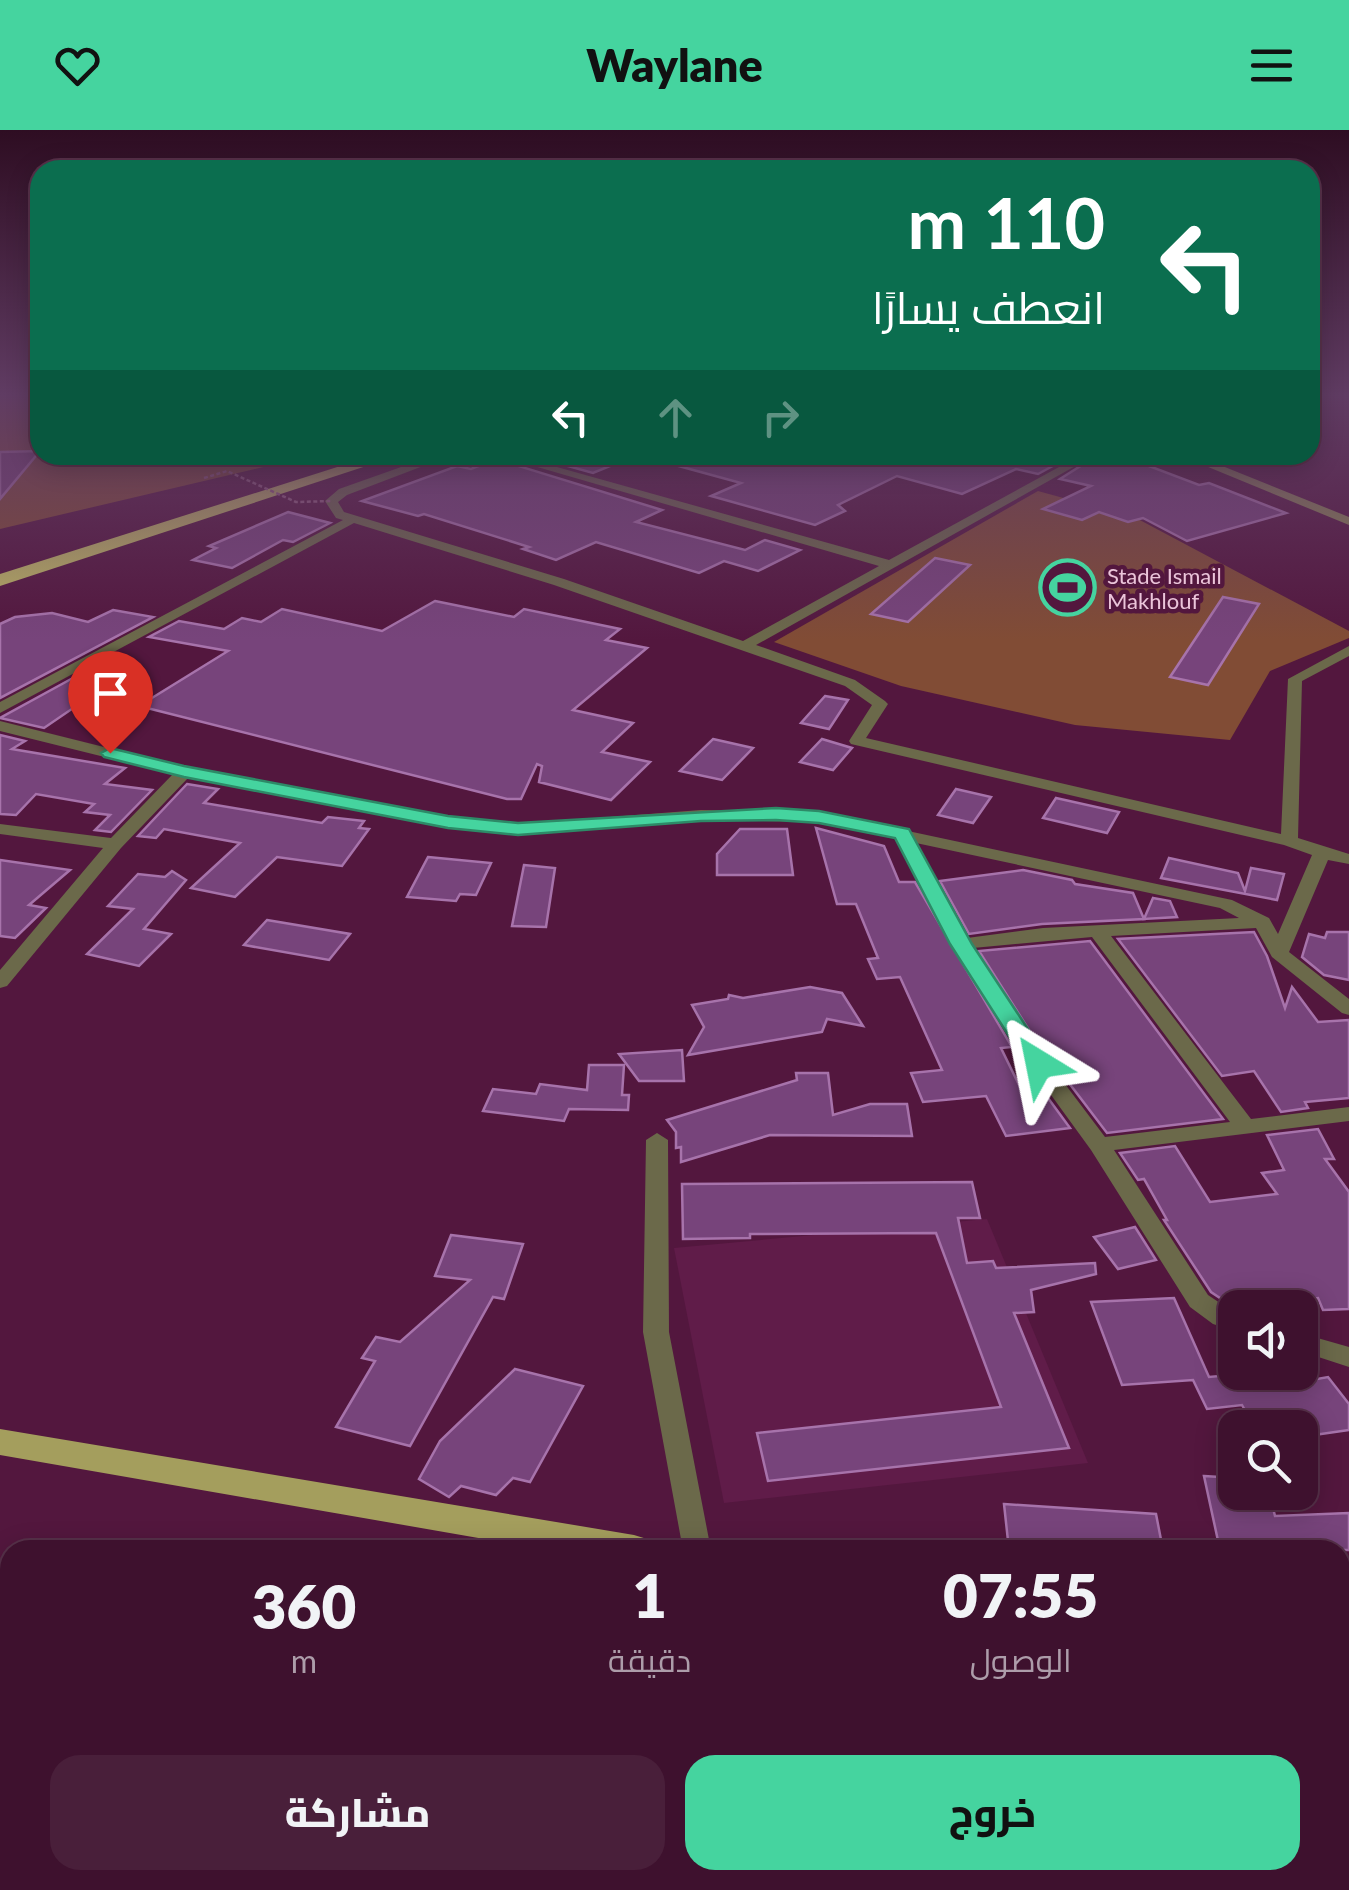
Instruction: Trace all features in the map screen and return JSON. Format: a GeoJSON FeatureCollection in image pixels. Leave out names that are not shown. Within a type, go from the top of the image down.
{"type":"FeatureCollection","features":[{"type":"Feature","properties":{"kind":"highway"},"geometry":{"type":"LineString","coordinates":[[0,568],[287,476]]}},
{"type":"Feature","properties":{"kind":"highway"},"geometry":{"type":"LineString","coordinates":[[0,580],[326,476]]}},
{"type":"Feature","properties":{"kind":"main road"},"geometry":{"type":"LineString","coordinates":[[1238,476],[1349,521]]}},
{"type":"Feature","properties":{"kind":"main road"},"geometry":{"type":"LineString","coordinates":[[0,1442],[575,1540]]}},
{"type":"Feature","properties":{"kind":"street"},"geometry":{"type":"LineString","coordinates":[[387,476],[343,492],[331,502],[340,515],[560,582],[850,683],[880,704],[857,741],[1289,841],[1349,859]]}},
{"type":"Feature","properties":{"kind":"street"},"geometry":{"type":"LineString","coordinates":[[577,476],[891,565]]}},
{"type":"Feature","properties":{"kind":"street"},"geometry":{"type":"LineString","coordinates":[[744,646],[1051,476]]}},
{"type":"Feature","properties":{"kind":"street"},"geometry":{"type":"LineString","coordinates":[[0,708],[354,519]]}},
{"type":"Feature","properties":{"kind":"street"},"geometry":{"type":"LineString","coordinates":[[1289,841],[1295,678],[1349,650]]}},
{"type":"Feature","properties":{"kind":"street"},"geometry":{"type":"LineString","coordinates":[[0,726],[184,772],[448,822],[518,829],[776,814],[819,817],[902,833],[1226,904],[1262,922],[1279,953],[1349,1008]]}},
{"type":"Feature","properties":{"kind":"street"},"geometry":{"type":"LineString","coordinates":[[0,982],[116,844],[184,772]]}},
{"type":"Feature","properties":{"kind":"street"},"geometry":{"type":"LineString","coordinates":[[0,829],[116,844]]}},
{"type":"Feature","properties":{"kind":"street"},"geometry":{"type":"LineString","coordinates":[[902,833],[961,944],[1019,1037],[1100,1145],[1200,1301],[1218,1315]]}},
{"type":"Feature","properties":{"kind":"street"},"geometry":{"type":"LineString","coordinates":[[1279,953],[1322,853]]}},
{"type":"Feature","properties":{"kind":"street"},"geometry":{"type":"LineString","coordinates":[[961,944],[1043,934],[1262,922]]}},
{"type":"Feature","properties":{"kind":"street"},"geometry":{"type":"LineString","coordinates":[[1099,933],[1246,1128]]}},
{"type":"Feature","properties":{"kind":"street"},"geometry":{"type":"LineString","coordinates":[[1100,1145],[1349,1114]]}},
{"type":"Feature","properties":{"kind":"street"},"geometry":{"type":"LineString","coordinates":[[657,1140],[656,1332],[695,1540]]}},
{"type":"Feature","properties":{"kind":"street"},"geometry":{"type":"LineString","coordinates":[[1318,1348],[1349,1357]]}},
{"type":"Feature","properties":{"kind":"path"},"geometry":{"type":"LineString","coordinates":[[204,478],[210,476]]}},
{"type":"Feature","properties":{"kind":"path"},"geometry":{"type":"LineString","coordinates":[[238,476],[296,502],[331,502]]}},
{"type":"Feature","properties":{"kind":"shaded area"},"geometry":{"type":"Polygon","coordinates":[[[0,476],[224,476],[0,529],[0,476]]]}},
{"type":"Feature","properties":{"kind":"shaded area","name":"Stade Ismail Makhlouf"},"geometry":{"type":"Polygon","coordinates":[[[1038,491],[1136,518],[1349,631],[1349,638],[1270,671],[1230,740],[1075,725],[901,686],[774,642],[1038,491]]]}},
{"type":"Feature","properties":{"kind":"shaded area"},"geometry":{"type":"Polygon","coordinates":[[[987,1219],[1088,1463],[724,1503],[674,1248],[987,1219]]]}},
{"type":"Feature","properties":{"kind":"building"},"geometry":{"type":"Polygon","coordinates":[[[0,476],[19,476],[0,499],[0,476]]]}},
{"type":"Feature","properties":{"kind":"building"},"geometry":{"type":"Polygon","coordinates":[[[429,476],[552,476],[662,510],[636,522],[745,550],[765,540],[800,550],[758,571],[724,561],[699,573],[596,542],[556,560],[523,549],[529,547],[424,514],[418,516],[362,501],[429,476]]]}},
{"type":"Feature","properties":{"kind":"building"},"geometry":{"type":"Polygon","coordinates":[[[716,476],[897,476],[838,505],[845,511],[815,525],[711,496],[741,483],[716,476]]]}},
{"type":"Feature","properties":{"kind":"building"},"geometry":{"type":"Polygon","coordinates":[[[897,476],[1001,476],[962,494],[897,476]]]}},
{"type":"Feature","properties":{"kind":"building"},"geometry":{"type":"Polygon","coordinates":[[[1176,476],[1199,485],[1209,483],[1286,513],[1187,541],[1143,518],[1128,522],[1099,512],[1082,520],[1043,509],[1091,486],[1060,479],[1176,476]]]}},
{"type":"Feature","properties":{"kind":"building"},"geometry":{"type":"Polygon","coordinates":[[[288,512],[330,523],[293,542],[283,540],[232,568],[193,560],[216,548],[209,546],[288,512]]]}},
{"type":"Feature","properties":{"kind":"building"},"geometry":{"type":"Polygon","coordinates":[[[935,558],[970,565],[908,622],[871,614],[935,558]]]}},
{"type":"Feature","properties":{"kind":"building"},"geometry":{"type":"Polygon","coordinates":[[[1223,597],[1259,604],[1208,685],[1170,677],[1223,597]]]}},
{"type":"Feature","properties":{"kind":"building"},"geometry":{"type":"Polygon","coordinates":[[[435,601],[514,617],[524,609],[620,629],[606,640],[647,648],[573,710],[633,723],[602,752],[650,762],[611,800],[539,782],[542,766],[537,764],[521,799],[507,799],[139,706],[228,651],[149,637],[179,621],[224,629],[242,618],[261,622],[282,609],[382,631],[435,601]]]}},
{"type":"Feature","properties":{"kind":"building"},"geometry":{"type":"Polygon","coordinates":[[[113,610],[153,617],[0,698],[0,624],[15,617],[52,613],[88,622],[113,610]]]}},
{"type":"Feature","properties":{"kind":"building"},"geometry":{"type":"Polygon","coordinates":[[[73,678],[107,685],[44,728],[0,718],[73,678]]]}},
{"type":"Feature","properties":{"kind":"building"},"geometry":{"type":"Polygon","coordinates":[[[825,696],[848,700],[829,729],[801,723],[825,696]]]}},
{"type":"Feature","properties":{"kind":"building"},"geometry":{"type":"Polygon","coordinates":[[[0,735],[25,741],[12,749],[125,768],[105,784],[152,790],[111,832],[95,830],[110,815],[85,812],[94,804],[36,794],[16,815],[0,814],[0,735]]]}},
{"type":"Feature","properties":{"kind":"building"},"geometry":{"type":"Polygon","coordinates":[[[713,739],[753,748],[722,780],[680,771],[713,739]]]}},
{"type":"Feature","properties":{"kind":"building"},"geometry":{"type":"Polygon","coordinates":[[[822,739],[852,748],[833,770],[800,762],[822,739]]]}},
{"type":"Feature","properties":{"kind":"building"},"geometry":{"type":"Polygon","coordinates":[[[187,784],[218,789],[204,803],[322,823],[328,817],[364,821],[359,828],[369,829],[342,866],[277,857],[235,897],[191,888],[240,843],[164,829],[156,838],[138,836],[187,784]]]}},
{"type":"Feature","properties":{"kind":"building"},"geometry":{"type":"Polygon","coordinates":[[[956,789],[991,797],[973,823],[938,815],[956,789]]]}},
{"type":"Feature","properties":{"kind":"building"},"geometry":{"type":"Polygon","coordinates":[[[1056,798],[1119,812],[1107,833],[1043,818],[1056,798]]]}},
{"type":"Feature","properties":{"kind":"building"},"geometry":{"type":"Polygon","coordinates":[[[816,828],[884,846],[899,882],[915,882],[1012,1047],[1001,1048],[1021,1089],[1040,1087],[1070,1128],[1006,1136],[986,1096],[923,1102],[911,1073],[942,1070],[900,977],[877,979],[868,959],[878,958],[856,904],[837,904],[816,828]]]}},
{"type":"Feature","properties":{"kind":"building"},"geometry":{"type":"Polygon","coordinates":[[[740,829],[787,829],[793,875],[717,875],[717,854],[740,829]]]}},
{"type":"Feature","properties":{"kind":"building"},"geometry":{"type":"Polygon","coordinates":[[[428,857],[491,863],[476,895],[460,894],[456,901],[407,897],[428,857]]]}},
{"type":"Feature","properties":{"kind":"building"},"geometry":{"type":"Polygon","coordinates":[[[1169,858],[1238,873],[1245,891],[1251,868],[1284,874],[1277,900],[1161,878],[1169,858]]]}},
{"type":"Feature","properties":{"kind":"building"},"geometry":{"type":"Polygon","coordinates":[[[0,860],[70,870],[29,905],[46,908],[15,938],[0,936],[0,860]]]}},
{"type":"Feature","properties":{"kind":"building"},"geometry":{"type":"Polygon","coordinates":[[[524,865],[555,868],[546,927],[512,926],[524,865]]]}},
{"type":"Feature","properties":{"kind":"building"},"geometry":{"type":"Polygon","coordinates":[[[1023,870],[1072,880],[1075,884],[1133,893],[1144,919],[1042,924],[969,934],[940,881],[1023,870]]]}},
{"type":"Feature","properties":{"kind":"building"},"geometry":{"type":"Polygon","coordinates":[[[172,871],[186,880],[144,929],[171,934],[139,966],[87,954],[133,909],[108,906],[138,874],[165,877],[172,871]]]}},
{"type":"Feature","properties":{"kind":"building"},"geometry":{"type":"Polygon","coordinates":[[[1153,898],[1170,901],[1177,917],[1144,919],[1153,898]]]}},
{"type":"Feature","properties":{"kind":"building"},"geometry":{"type":"Polygon","coordinates":[[[267,920],[350,934],[329,960],[244,945],[267,920]]]}},
{"type":"Feature","properties":{"kind":"building"},"geometry":{"type":"Polygon","coordinates":[[[1254,932],[1285,1008],[1292,987],[1318,1022],[1349,1020],[1349,1098],[1305,1102],[1308,1108],[1281,1112],[1254,1071],[1222,1076],[1118,939],[1254,932]]]}},
{"type":"Feature","properties":{"kind":"building"},"geometry":{"type":"Polygon","coordinates":[[[1327,932],[1349,932],[1349,980],[1324,975],[1302,957],[1309,934],[1325,938],[1327,932]]]}},
{"type":"Feature","properties":{"kind":"building"},"geometry":{"type":"Polygon","coordinates":[[[1090,941],[1223,1119],[1107,1133],[1069,1083],[1048,1044],[1040,1045],[1031,1033],[979,951],[1090,941]]]}},
{"type":"Feature","properties":{"kind":"building"},"geometry":{"type":"Polygon","coordinates":[[[810,987],[842,993],[863,1026],[827,1019],[822,1032],[688,1055],[704,1027],[692,1005],[728,999],[729,995],[743,998],[810,987]]]}},
{"type":"Feature","properties":{"kind":"building"},"geometry":{"type":"Polygon","coordinates":[[[682,1050],[684,1081],[639,1081],[619,1054],[682,1050]]]}},
{"type":"Feature","properties":{"kind":"building"},"geometry":{"type":"Polygon","coordinates":[[[589,1065],[624,1065],[622,1095],[629,1095],[628,1110],[569,1109],[564,1121],[483,1111],[493,1089],[536,1094],[540,1084],[587,1090],[589,1065]]]}},
{"type":"Feature","properties":{"kind":"building"},"geometry":{"type":"Polygon","coordinates":[[[796,1073],[828,1073],[833,1115],[870,1104],[907,1104],[912,1136],[770,1135],[681,1162],[676,1132],[667,1120],[797,1080],[796,1073]]]}},
{"type":"Feature","properties":{"kind":"building"},"geometry":{"type":"Polygon","coordinates":[[[1318,1129],[1334,1159],[1325,1159],[1349,1192],[1349,1309],[1323,1310],[1318,1290],[1218,1290],[1218,1297],[1211,1292],[1164,1220],[1144,1179],[1138,1180],[1120,1153],[1175,1146],[1210,1202],[1277,1194],[1262,1173],[1284,1170],[1267,1135],[1318,1129]]]}},
{"type":"Feature","properties":{"kind":"building"},"geometry":{"type":"Polygon","coordinates":[[[972,1182],[980,1218],[958,1218],[967,1263],[993,1261],[996,1268],[1095,1263],[1096,1274],[1031,1290],[1034,1312],[1014,1313],[1069,1448],[768,1481],[757,1433],[1001,1407],[936,1233],[750,1234],[750,1238],[683,1239],[682,1184],[972,1182]]]}},
{"type":"Feature","properties":{"kind":"building"},"geometry":{"type":"Polygon","coordinates":[[[1135,1227],[1156,1260],[1118,1269],[1094,1237],[1135,1227]]]}},
{"type":"Feature","properties":{"kind":"building"},"geometry":{"type":"Polygon","coordinates":[[[451,1235],[523,1244],[504,1299],[493,1297],[410,1446],[336,1427],[375,1361],[362,1358],[376,1337],[400,1342],[470,1280],[435,1276],[451,1235]]]}},
{"type":"Feature","properties":{"kind":"building"},"geometry":{"type":"Polygon","coordinates":[[[1174,1298],[1209,1377],[1218,1376],[1218,1390],[1318,1390],[1318,1379],[1328,1377],[1349,1404],[1349,1430],[1318,1434],[1318,1410],[1245,1410],[1242,1405],[1207,1409],[1193,1380],[1122,1385],[1091,1302],[1174,1298]]]}},
{"type":"Feature","properties":{"kind":"building"},"geometry":{"type":"Polygon","coordinates":[[[515,1369],[583,1386],[530,1482],[513,1478],[496,1495],[461,1486],[449,1497],[419,1479],[440,1441],[515,1369]]]}},
{"type":"Feature","properties":{"kind":"building"},"geometry":{"type":"Polygon","coordinates":[[[1204,1476],[1218,1477],[1218,1510],[1274,1510],[1275,1516],[1349,1513],[1349,1540],[1218,1540],[1204,1476]]]}},
{"type":"Feature","properties":{"kind":"building"},"geometry":{"type":"Polygon","coordinates":[[[1004,1504],[1156,1514],[1161,1540],[1008,1540],[1004,1504]]]}},
{"type":"Feature","properties":{"kind":"place","name":"Stade Ismail Makhlouf"},"geometry":{"type":"Point","coordinates":[1068,588]}},
{"type":"Feature","properties":{"kind":"route"},"geometry":{"type":"LineString","coordinates":[[110,753],[184,772],[448,822],[518,829],[776,814],[819,817],[902,833],[961,944],[1039,1064]]}}]}
